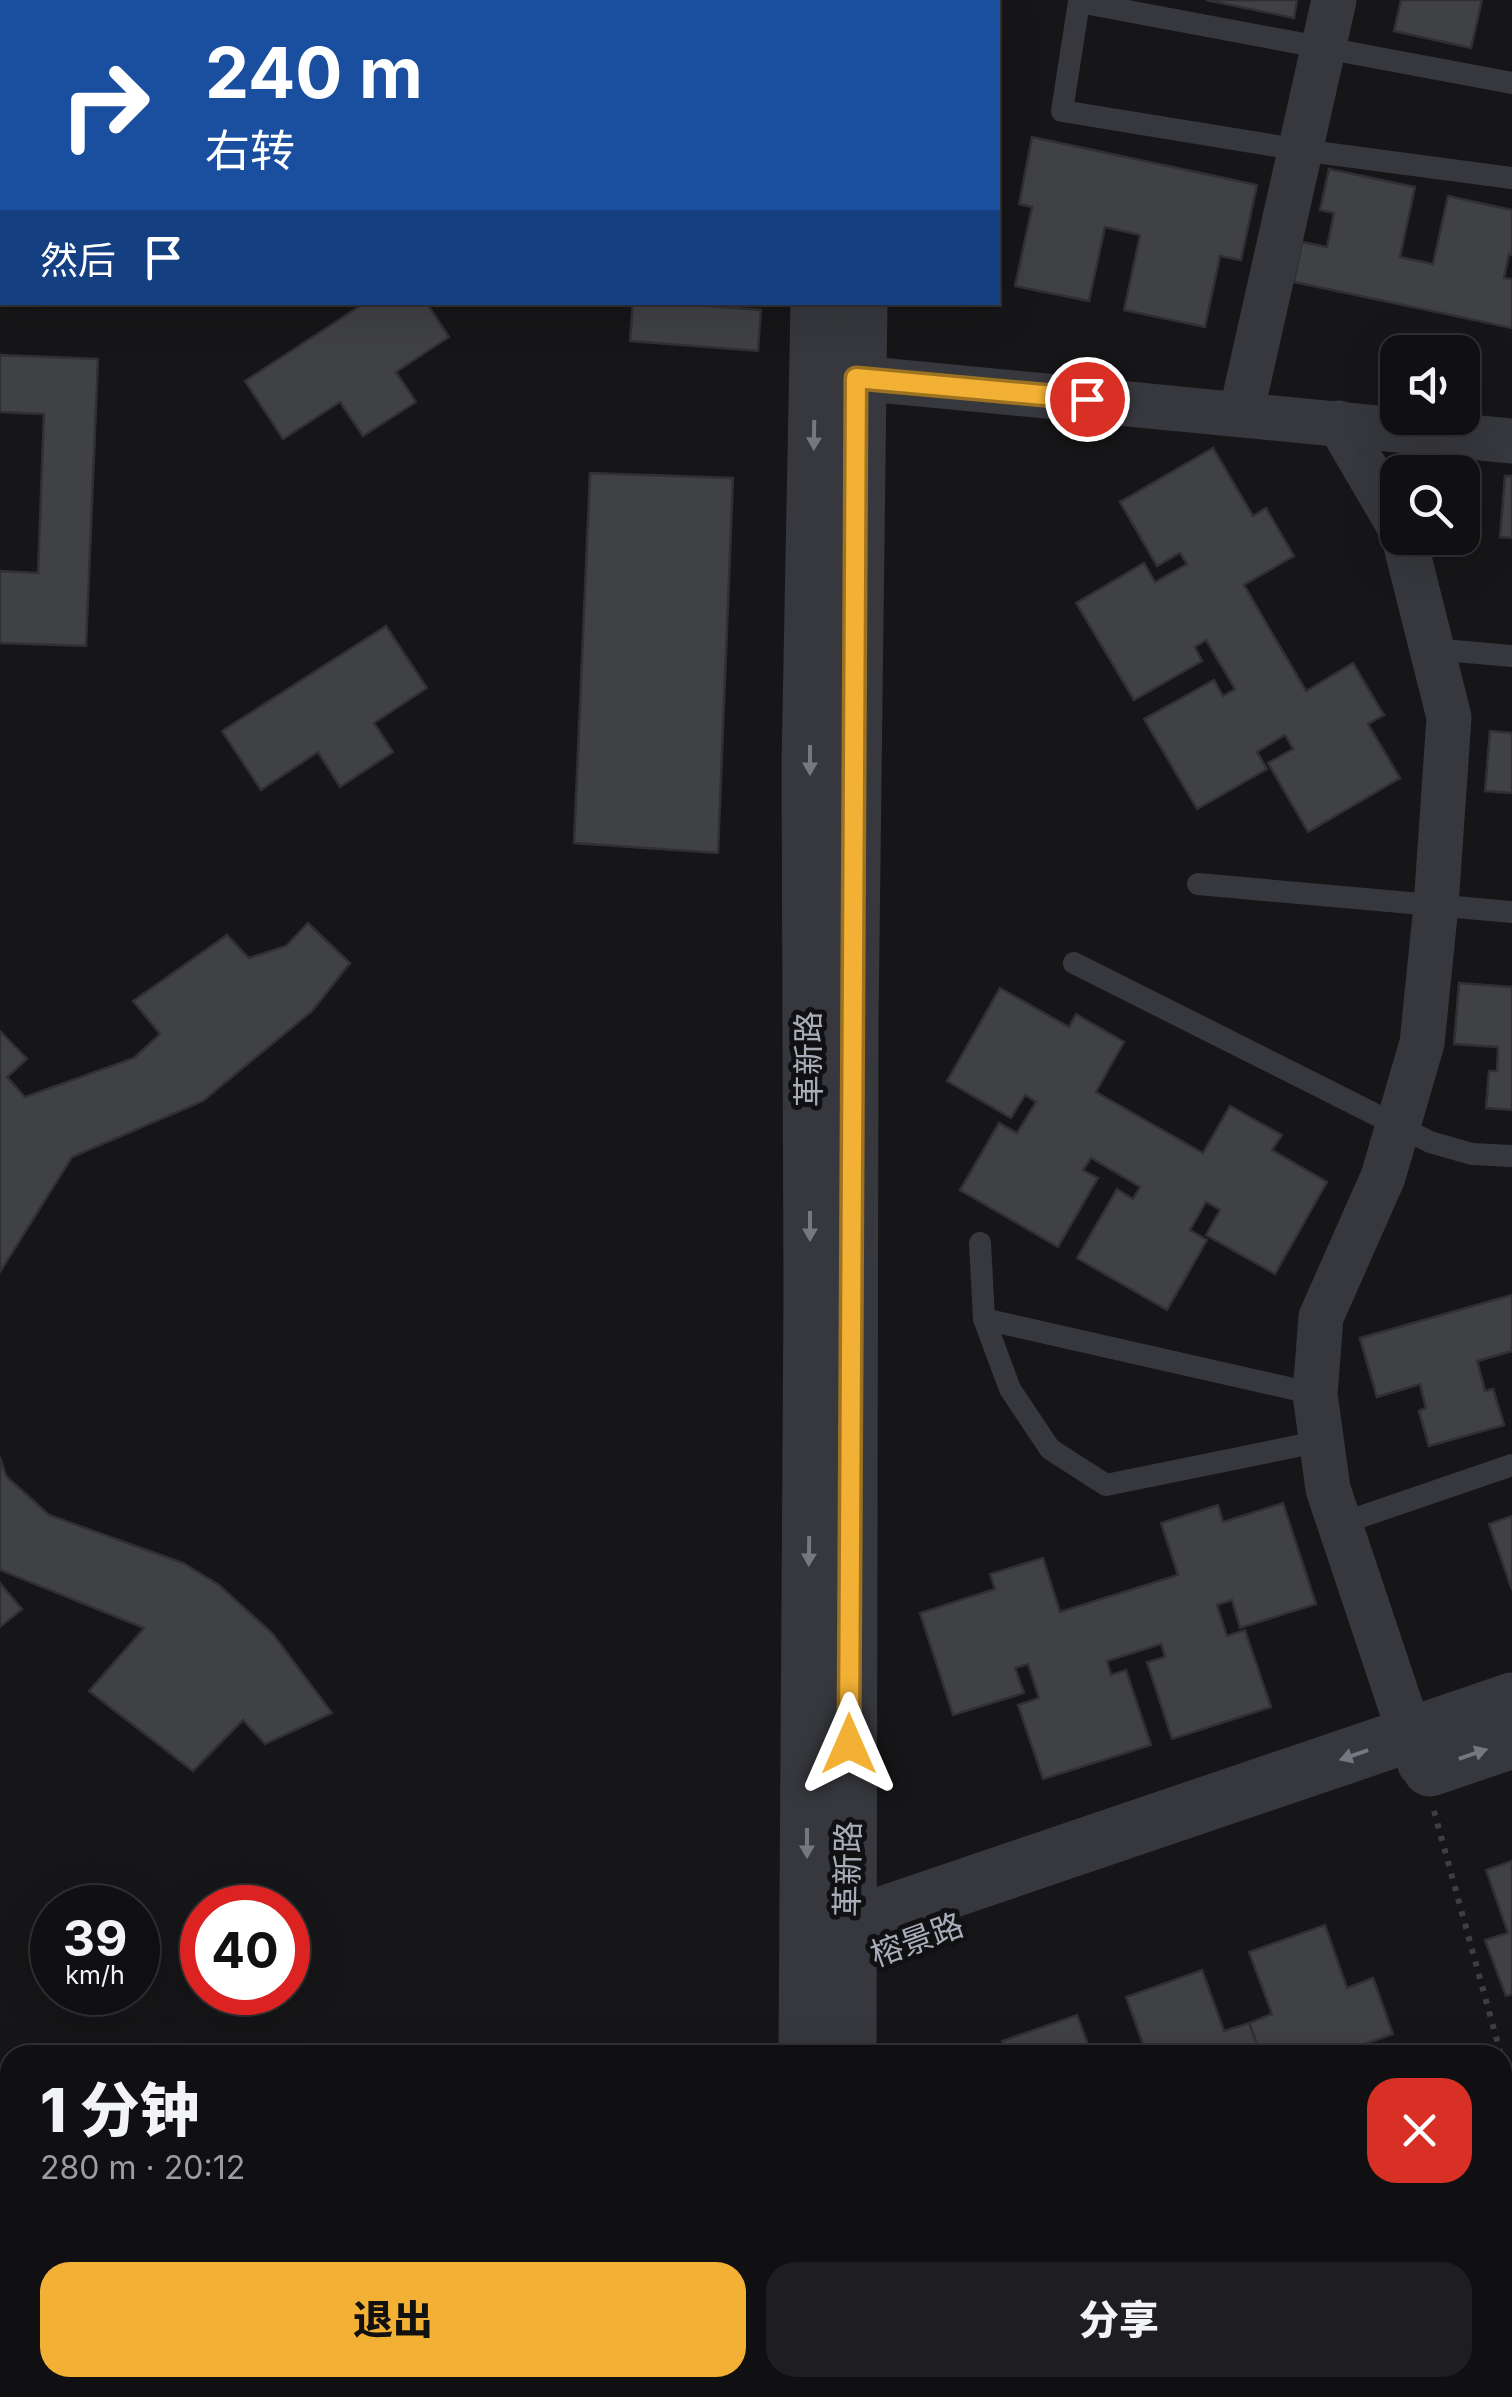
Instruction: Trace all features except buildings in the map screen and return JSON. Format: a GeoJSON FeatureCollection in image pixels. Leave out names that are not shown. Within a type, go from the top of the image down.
{"type":"FeatureCollection","features":[{"type":"Feature","properties":{"kind":"street"},"geometry":{"type":"LineString","coordinates":[[1241,414],[1334,0]]}},
{"type":"Feature","properties":{"kind":"street","name":"革新路"},"geometry":{"type":"LineString","coordinates":[[819,305],[836,376]]}},
{"type":"Feature","properties":{"kind":"street","name":"革新路"},"geometry":{"type":"LineString","coordinates":[[848,2045],[834,1949],[811,1314],[809,764],[836,376],[859,305]]}},
{"type":"Feature","properties":{"kind":"street"},"geometry":{"type":"LineString","coordinates":[[836,376],[1512,441]]}},
{"type":"Feature","properties":{"kind":"street"},"geometry":{"type":"LineString","coordinates":[[1339,423],[1380,493]]}},
{"type":"Feature","properties":{"kind":"street"},"geometry":{"type":"LineString","coordinates":[[1408,555],[1449,717],[1422,1043],[1383,1177],[1321,1316],[1315,1394],[1328,1489],[1417,1753]]}},
{"type":"Feature","properties":{"kind":"street","name":"榕景路"},"geometry":{"type":"LineString","coordinates":[[834,1949],[926,1936],[1417,1753],[1512,1700]]}},
{"type":"Feature","properties":{"kind":"street","name":"榕景路"},"geometry":{"type":"LineString","coordinates":[[1417,1753],[1512,1741]]}},
{"type":"Feature","properties":{"kind":"street","name":"革新路"},"geometry":{"type":"LineString","coordinates":[[809,2045],[834,1949]]}},
{"type":"Feature","properties":{"kind":"lane"},"geometry":{"type":"LineString","coordinates":[[1512,83],[1079,2],[1062,111],[1300,150],[1512,178]]}},
{"type":"Feature","properties":{"kind":"lane"},"geometry":{"type":"LineString","coordinates":[[1432,649],[1512,656]]}},
{"type":"Feature","properties":{"kind":"lane"},"geometry":{"type":"LineString","coordinates":[[1198,884],[1512,912]]}},
{"type":"Feature","properties":{"kind":"lane"},"geometry":{"type":"LineString","coordinates":[[1074,963],[1398,1128],[1472,1154],[1512,1156]]}},
{"type":"Feature","properties":{"kind":"lane"},"geometry":{"type":"LineString","coordinates":[[980,1243],[984,1319],[1010,1389],[1050,1449],[1106,1485],[1322,1441]]}},
{"type":"Feature","properties":{"kind":"lane"},"geometry":{"type":"LineString","coordinates":[[984,1319],[1315,1394]]}},
{"type":"Feature","properties":{"kind":"lane"},"geometry":{"type":"LineString","coordinates":[[1340,1524],[1512,1465]]}},
{"type":"Feature","properties":{"kind":"path"},"geometry":{"type":"LineString","coordinates":[[1417,1753],[1498,2045]]}},
{"type":"Feature","properties":{"kind":"route"},"geometry":{"type":"LineString","coordinates":[[849,1744],[856,378],[1087,399]]}}]}
